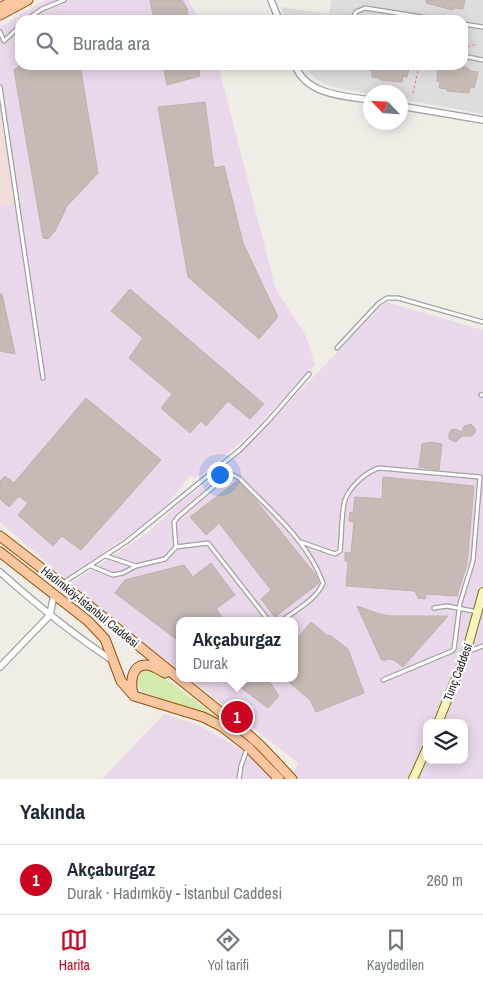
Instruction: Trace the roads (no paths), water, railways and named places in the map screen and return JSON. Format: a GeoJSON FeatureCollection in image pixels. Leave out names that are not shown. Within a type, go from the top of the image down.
{"type":"FeatureCollection","features":[{"type":"Feature","properties":{"kind":"main road"},"geometry":{"type":"LineString","coordinates":[[0,2],[5,0]]}},
{"type":"Feature","properties":{"kind":"main road"},"geometry":{"type":"LineString","coordinates":[[0,8],[14,0]]}},
{"type":"Feature","properties":{"kind":"main road"},"geometry":{"type":"LineString","coordinates":[[0,15],[28,0]]}},
{"type":"Feature","properties":{"kind":"main road","name":"Hadımköy-İstanbul Caddesi"},"geometry":{"type":"LineString","coordinates":[[0,536],[176,677]]}},
{"type":"Feature","properties":{"kind":"main road","name":"Hadımköy-İstanbul Caddesi"},"geometry":{"type":"LineString","coordinates":[[0,552],[88,621],[105,639],[124,686],[134,696]]}},
{"type":"Feature","properties":{"kind":"main road"},"geometry":{"type":"LineString","coordinates":[[54,594],[62,584]]}},
{"type":"Feature","properties":{"kind":"main road","name":"Tunç Caddesi"},"geometry":{"type":"LineString","coordinates":[[440,719],[466,652],[483,592]]}},
{"type":"Feature","properties":{"kind":"main road"},"geometry":{"type":"LineString","coordinates":[[176,678],[153,667],[141,666],[136,670],[132,680],[134,696],[212,722],[248,746],[282,775],[292,779]]}},
{"type":"Feature","properties":{"kind":"main road"},"geometry":{"type":"LineString","coordinates":[[183,682],[256,741],[282,775],[298,779]]}},
{"type":"Feature","properties":{"kind":"main road"},"geometry":{"type":"LineString","coordinates":[[413,779],[423,757]]}},
{"type":"Feature","properties":{"kind":"street"},"geometry":{"type":"LineString","coordinates":[[272,0],[277,15]]}},
{"type":"Feature","properties":{"kind":"street"},"geometry":{"type":"LineString","coordinates":[[298,70],[305,81],[326,93],[363,99]]}},
{"type":"Feature","properties":{"kind":"street"},"geometry":{"type":"LineString","coordinates":[[408,107],[483,120]]}},
{"type":"Feature","properties":{"kind":"street"},"geometry":{"type":"LineString","coordinates":[[0,572],[50,615],[86,643],[114,661]]}},
{"type":"Feature","properties":{"kind":"street"},"geometry":{"type":"LineString","coordinates":[[0,668],[50,615],[54,594]]}},
{"type":"Feature","properties":{"kind":"lane"},"geometry":{"type":"LineString","coordinates":[[33,15],[42,9],[64,0]]}},
{"type":"Feature","properties":{"kind":"lane"},"geometry":{"type":"LineString","coordinates":[[354,15],[356,12],[365,8],[409,15]]}},
{"type":"Feature","properties":{"kind":"lane"},"geometry":{"type":"LineString","coordinates":[[468,25],[483,27]]}},
{"type":"Feature","properties":{"kind":"lane"},"geometry":{"type":"LineString","coordinates":[[0,44],[15,31]]}},
{"type":"Feature","properties":{"kind":"lane"},"geometry":{"type":"LineString","coordinates":[[0,32],[4,41]]}},
{"type":"Feature","properties":{"kind":"lane"},"geometry":{"type":"LineString","coordinates":[[468,57],[483,60]]}},
{"type":"Feature","properties":{"kind":"lane"},"geometry":{"type":"LineString","coordinates":[[0,88],[43,378]]}},
{"type":"Feature","properties":{"kind":"lane"},"geometry":{"type":"LineString","coordinates":[[337,348],[387,298],[398,298],[483,322]]}},
{"type":"Feature","properties":{"kind":"lane"},"geometry":{"type":"LineString","coordinates":[[62,584],[126,542],[166,512],[187,492],[241,449],[309,374]]}},
{"type":"Feature","properties":{"kind":"lane"},"geometry":{"type":"LineString","coordinates":[[301,542],[335,554],[340,551],[346,500],[356,483],[372,470],[379,468],[480,477],[473,561],[459,608],[455,645],[452,651],[383,680]]}},
{"type":"Feature","properties":{"kind":"lane"},"geometry":{"type":"LineString","coordinates":[[176,547],[174,522],[179,516],[226,476],[231,474],[239,478],[301,542],[319,571],[324,583],[321,590],[286,617]]}},
{"type":"Feature","properties":{"kind":"lane"},"geometry":{"type":"LineString","coordinates":[[90,566],[113,575],[123,573],[136,566],[165,559],[176,547],[208,543],[266,617]]}},
{"type":"Feature","properties":{"kind":"lane"},"geometry":{"type":"LineString","coordinates":[[105,556],[136,566]]}},
{"type":"Feature","properties":{"kind":"lane"},"geometry":{"type":"LineString","coordinates":[[434,608],[447,606],[478,612]]}},
{"type":"Feature","properties":{"kind":"lane"},"geometry":{"type":"LineString","coordinates":[[466,652],[483,646]]}},
{"type":"Feature","properties":{"kind":"lane"},"geometry":{"type":"LineString","coordinates":[[239,779],[248,746]]}},
{"type":"Feature","properties":{"kind":"place","name":"Akçaburgaz"},"geometry":{"type":"Point","coordinates":[237,717]}}]}
